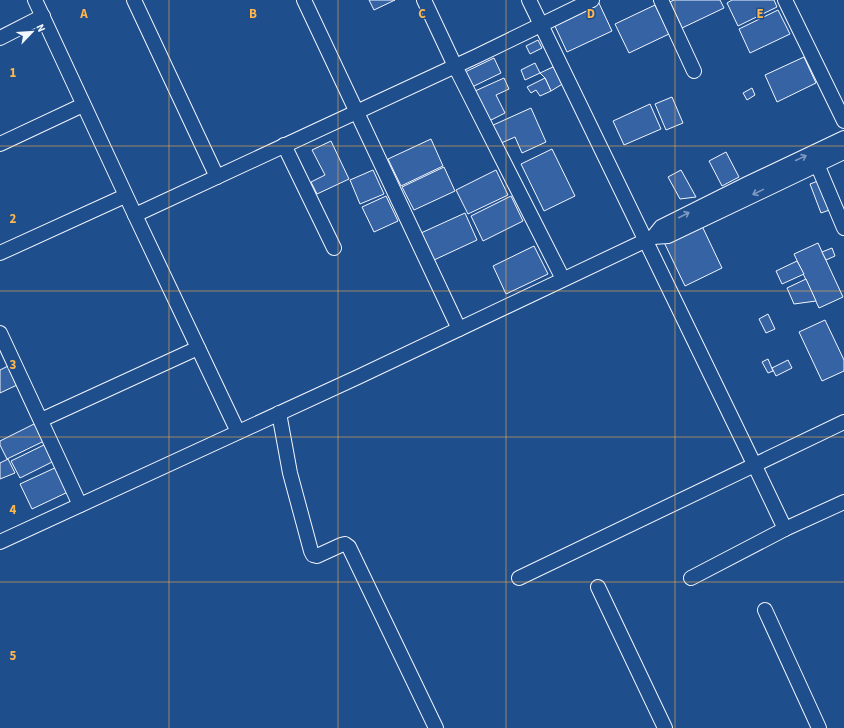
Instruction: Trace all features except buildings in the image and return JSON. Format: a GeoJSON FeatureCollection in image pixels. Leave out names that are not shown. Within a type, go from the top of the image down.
{"type":"FeatureCollection","features":[{"type":"Feature","properties":{"kind":"street"},"geometry":{"type":"LineString","coordinates":[[35,0],[83,105],[238,432]]}},
{"type":"Feature","properties":{"kind":"street"},"geometry":{"type":"LineString","coordinates":[[134,0],[217,177]]}},
{"type":"Feature","properties":{"kind":"street"},"geometry":{"type":"LineString","coordinates":[[304,0],[459,329]]}},
{"type":"Feature","properties":{"kind":"street"},"geometry":{"type":"LineString","coordinates":[[424,0],[455,66],[563,279]]}},
{"type":"Feature","properties":{"kind":"street"},"geometry":{"type":"LineString","coordinates":[[529,0],[649,239],[785,529]]}},
{"type":"Feature","properties":{"kind":"street"},"geometry":{"type":"LineString","coordinates":[[135,215],[455,66],[592,0]]}},
{"type":"Feature","properties":{"kind":"street"},"geometry":{"type":"LineString","coordinates":[[661,0],[694,71]]}},
{"type":"Feature","properties":{"kind":"street"},"geometry":{"type":"LineString","coordinates":[[785,0],[844,120]]}},
{"type":"Feature","properties":{"kind":"street"},"geometry":{"type":"LineString","coordinates":[[0,38],[43,16]]}},
{"type":"Feature","properties":{"kind":"street"},"geometry":{"type":"LineString","coordinates":[[0,144],[83,105]]}},
{"type":"Feature","properties":{"kind":"street"},"geometry":{"type":"LineString","coordinates":[[649,239],[661,227],[844,138]]}},
{"type":"Feature","properties":{"kind":"street"},"geometry":{"type":"LineString","coordinates":[[284,146],[334,248]]}},
{"type":"Feature","properties":{"kind":"street"},"geometry":{"type":"LineString","coordinates":[[0,542],[649,239],[668,236],[844,152]]}},
{"type":"Feature","properties":{"kind":"street"},"geometry":{"type":"LineString","coordinates":[[817,164],[844,228]]}},
{"type":"Feature","properties":{"kind":"street"},"geometry":{"type":"LineString","coordinates":[[0,253],[126,196]]}},
{"type":"Feature","properties":{"kind":"street"},"geometry":{"type":"LineString","coordinates":[[0,333],[80,505]]}},
{"type":"Feature","properties":{"kind":"street"},"geometry":{"type":"LineString","coordinates":[[41,420],[198,348]]}},
{"type":"Feature","properties":{"kind":"street"},"geometry":{"type":"LineString","coordinates":[[279,413],[290,473],[311,551],[313,555],[317,556],[341,544],[349,546],[436,728]]}},
{"type":"Feature","properties":{"kind":"street"},"geometry":{"type":"LineString","coordinates":[[519,578],[844,422]]}},
{"type":"Feature","properties":{"kind":"street"},"geometry":{"type":"LineString","coordinates":[[691,578],[785,529],[844,502]]}},
{"type":"Feature","properties":{"kind":"street"},"geometry":{"type":"LineString","coordinates":[[598,587],[665,728]]}},
{"type":"Feature","properties":{"kind":"street"},"geometry":{"type":"LineString","coordinates":[[765,610],[819,728]]}}]}
